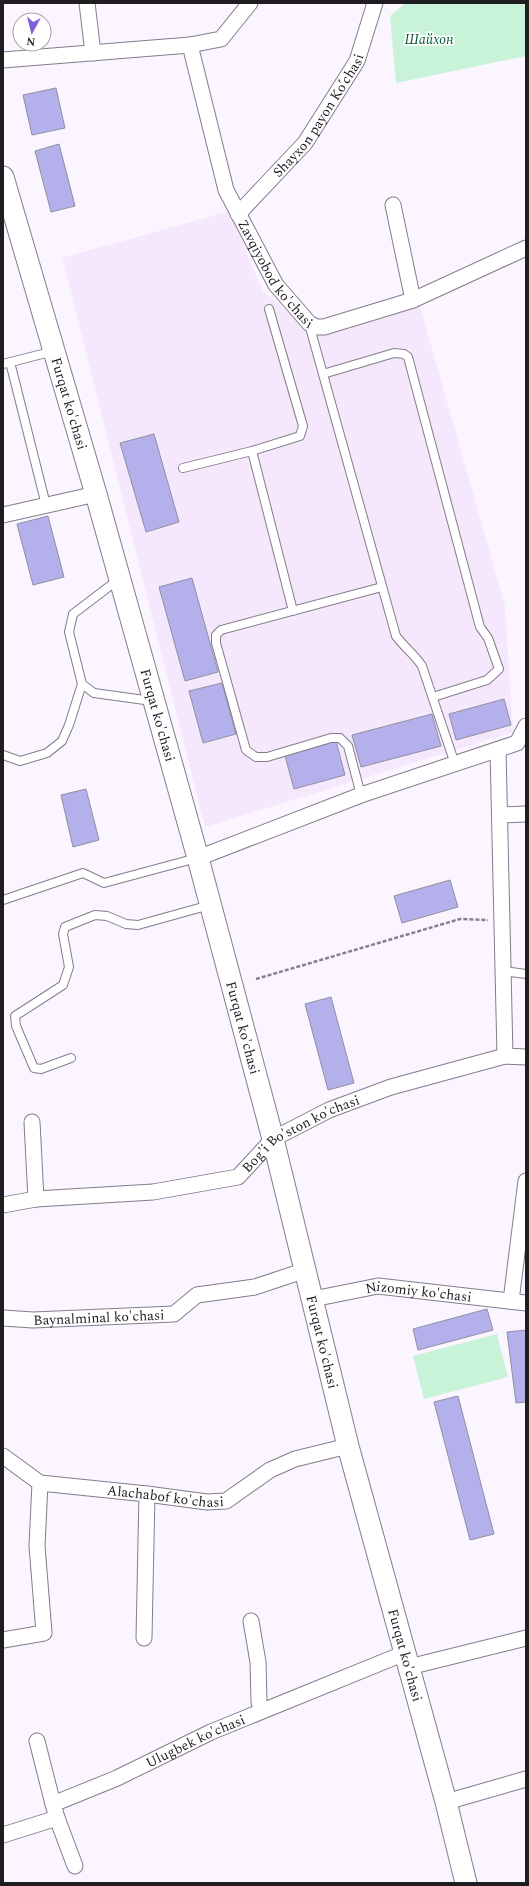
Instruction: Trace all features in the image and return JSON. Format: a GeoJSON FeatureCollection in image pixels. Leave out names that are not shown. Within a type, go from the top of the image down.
{"type":"FeatureCollection","features":[{"type":"Feature","properties":{"kind":"main road","name":"Furqat ko'chasi"},"geometry":{"type":"LineString","coordinates":[[3,177],[96,494],[211,905],[274,1139],[348,1446],[446,1802],[466,1883]]}},
{"type":"Feature","properties":{"kind":"street"},"geometry":{"type":"LineString","coordinates":[[87,3],[93,53]]}},
{"type":"Feature","properties":{"kind":"street"},"geometry":{"type":"LineString","coordinates":[[3,60],[190,45],[220,39],[250,3]]}},
{"type":"Feature","properties":{"kind":"street","name":"Shayxon payon Ko’chasi"},"geometry":{"type":"LineString","coordinates":[[238,214],[305,143],[357,61],[375,3]]}},
{"type":"Feature","properties":{"kind":"street","name":"Zavqiyobod ko'chasi"},"geometry":{"type":"LineString","coordinates":[[190,45],[226,190],[276,285],[309,323],[316,327],[324,327],[413,300],[526,248]]}},
{"type":"Feature","properties":{"kind":"street"},"geometry":{"type":"LineString","coordinates":[[393,205],[413,300]]}},
{"type":"Feature","properties":{"kind":"street"},"geometry":{"type":"LineString","coordinates":[[3,515],[96,494]]}},
{"type":"Feature","properties":{"kind":"street"},"geometry":{"type":"LineString","coordinates":[[198,858],[361,796],[517,743],[526,726]]}},
{"type":"Feature","properties":{"kind":"street"},"geometry":{"type":"LineString","coordinates":[[498,750],[505,1056]]}},
{"type":"Feature","properties":{"kind":"street"},"geometry":{"type":"LineString","coordinates":[[500,815],[526,814]]}},
{"type":"Feature","properties":{"kind":"street","name":"Bog'i Bo'ston ko'chasi"},"geometry":{"type":"LineString","coordinates":[[3,1204],[36,1199],[153,1192],[238,1177],[274,1139],[329,1110],[391,1087],[505,1056],[526,1057]]}},
{"type":"Feature","properties":{"kind":"street"},"geometry":{"type":"LineString","coordinates":[[32,1122],[36,1199]]}},
{"type":"Feature","properties":{"kind":"street"},"geometry":{"type":"LineString","coordinates":[[511,1301],[526,1181]]}},
{"type":"Feature","properties":{"kind":"street","name":"Baynalminal ko'chasi"},"geometry":{"type":"LineString","coordinates":[[3,1318],[33,1320],[174,1314],[197,1295],[255,1287],[306,1270]]}},
{"type":"Feature","properties":{"kind":"street","name":"Nizomiy ko'chasi"},"geometry":{"type":"LineString","coordinates":[[312,1299],[378,1286],[526,1303]]}},
{"type":"Feature","properties":{"kind":"street","name":"Alachabof ko'chasi"},"geometry":{"type":"LineString","coordinates":[[40,1483],[148,1494],[207,1502],[226,1501],[270,1470],[294,1459],[348,1446]]}},
{"type":"Feature","properties":{"kind":"street"},"geometry":{"type":"LineString","coordinates":[[3,1456],[40,1483],[37,1546],[44,1633],[3,1640]]}},
{"type":"Feature","properties":{"kind":"street"},"geometry":{"type":"LineString","coordinates":[[144,1638],[148,1494]]}},
{"type":"Feature","properties":{"kind":"street"},"geometry":{"type":"LineString","coordinates":[[251,1621],[258,1662],[259,1702],[262,1711]]}},
{"type":"Feature","properties":{"kind":"street","name":"Ulugbek ko'chasi"},"geometry":{"type":"LineString","coordinates":[[3,1835],[55,1811],[211,1732],[262,1711],[407,1660],[526,1638]]}},
{"type":"Feature","properties":{"kind":"street"},"geometry":{"type":"LineString","coordinates":[[37,1741],[55,1811],[75,1866]]}},
{"type":"Feature","properties":{"kind":"street"},"geometry":{"type":"LineString","coordinates":[[446,1802],[526,1779]]}},
{"type":"Feature","properties":{"kind":"lane"},"geometry":{"type":"LineString","coordinates":[[183,468],[252,451],[300,436],[303,426],[269,309]]}},
{"type":"Feature","properties":{"kind":"lane"},"geometry":{"type":"LineString","coordinates":[[309,323],[396,636],[403,646],[415,655],[422,666],[455,764]]}},
{"type":"Feature","properties":{"kind":"lane"},"geometry":{"type":"LineString","coordinates":[[46,505],[6,363],[54,350]]}},
{"type":"Feature","properties":{"kind":"lane"},"geometry":{"type":"LineString","coordinates":[[323,374],[394,353],[404,354],[408,357],[480,626],[488,638],[499,669],[487,680],[433,697]]}},
{"type":"Feature","properties":{"kind":"lane"},"geometry":{"type":"LineString","coordinates":[[252,451],[294,611]]}},
{"type":"Feature","properties":{"kind":"lane"},"geometry":{"type":"LineString","coordinates":[[3,755],[20,761],[47,753],[62,741],[69,725],[82,684],[69,632],[73,614],[120,578]]}},
{"type":"Feature","properties":{"kind":"lane"},"geometry":{"type":"LineString","coordinates":[[361,796],[348,746],[340,738],[330,738],[267,757],[256,757],[246,750],[216,643],[216,635],[220,630],[382,587]]}},
{"type":"Feature","properties":{"kind":"lane"},"geometry":{"type":"LineString","coordinates":[[82,684],[94,693],[153,701]]}},
{"type":"Feature","properties":{"kind":"lane"},"geometry":{"type":"LineString","coordinates":[[3,900],[83,873],[104,883],[198,858]]}},
{"type":"Feature","properties":{"kind":"lane"},"geometry":{"type":"LineString","coordinates":[[71,1058],[41,1069],[34,1068],[16,1026],[15,1016],[63,985],[69,967],[63,934],[65,927],[95,915],[107,916],[126,924],[138,925],[211,905]]}},
{"type":"Feature","properties":{"kind":"lane"},"geometry":{"type":"LineString","coordinates":[[503,971],[526,974]]}},
{"type":"Feature","properties":{"kind":"path"},"geometry":{"type":"LineString","coordinates":[[256,979],[460,919],[502,921]]}},
{"type":"Feature","properties":{"kind":"shaded area"},"geometry":{"type":"Polygon","coordinates":[[[230,211],[262,290],[316,336],[419,303],[505,606],[513,732],[205,827],[62,258],[230,211]]]}},
{"type":"Feature","properties":{"kind":"green space","name":"Шайхон"},"geometry":{"type":"Polygon","coordinates":[[[406,3],[526,3],[526,56],[396,83],[390,16],[406,3]]]}},
{"type":"Feature","properties":{"kind":"green space"},"geometry":{"type":"Polygon","coordinates":[[[497,1334],[508,1377],[424,1399],[413,1356],[497,1334]]]}},
{"type":"Feature","properties":{"kind":"building"},"geometry":{"type":"Polygon","coordinates":[[[56,88],[65,128],[32,135],[23,95],[56,88]]]}},
{"type":"Feature","properties":{"kind":"building"},"geometry":{"type":"Polygon","coordinates":[[[59,144],[75,206],[51,212],[35,151],[59,144]]]}},
{"type":"Feature","properties":{"kind":"building"},"geometry":{"type":"Polygon","coordinates":[[[154,434],[179,522],[146,532],[120,443],[154,434]]]}},
{"type":"Feature","properties":{"kind":"building"},"geometry":{"type":"Polygon","coordinates":[[[48,516],[64,577],[33,585],[17,524],[48,516]]]}},
{"type":"Feature","properties":{"kind":"building"},"geometry":{"type":"Polygon","coordinates":[[[192,578],[218,672],[185,681],[159,587],[192,578]]]}},
{"type":"Feature","properties":{"kind":"building"},"geometry":{"type":"Polygon","coordinates":[[[222,683],[236,734],[203,743],[189,691],[222,683]]]}},
{"type":"Feature","properties":{"kind":"building"},"geometry":{"type":"Polygon","coordinates":[[[504,699],[511,725],[456,740],[449,714],[504,699]]]}},
{"type":"Feature","properties":{"kind":"building"},"geometry":{"type":"Polygon","coordinates":[[[432,714],[441,746],[361,767],[352,735],[432,714]]]}},
{"type":"Feature","properties":{"kind":"building"},"geometry":{"type":"Polygon","coordinates":[[[336,741],[345,775],[294,789],[285,756],[336,741]]]}},
{"type":"Feature","properties":{"kind":"building"},"geometry":{"type":"Polygon","coordinates":[[[86,789],[99,840],[73,847],[61,795],[86,789]]]}},
{"type":"Feature","properties":{"kind":"building"},"geometry":{"type":"Polygon","coordinates":[[[450,880],[458,907],[402,923],[394,896],[450,880]]]}},
{"type":"Feature","properties":{"kind":"building"},"geometry":{"type":"Polygon","coordinates":[[[331,997],[354,1083],[328,1090],[305,1004],[331,997]]]}},
{"type":"Feature","properties":{"kind":"building"},"geometry":{"type":"Polygon","coordinates":[[[487,1309],[493,1330],[418,1350],[413,1329],[487,1309]]]}},
{"type":"Feature","properties":{"kind":"building"},"geometry":{"type":"Polygon","coordinates":[[[526,1330],[526,1402],[516,1403],[507,1332],[526,1330]]]}},
{"type":"Feature","properties":{"kind":"building"},"geometry":{"type":"Polygon","coordinates":[[[458,1396],[494,1534],[470,1540],[434,1402],[458,1396]]]}}]}
